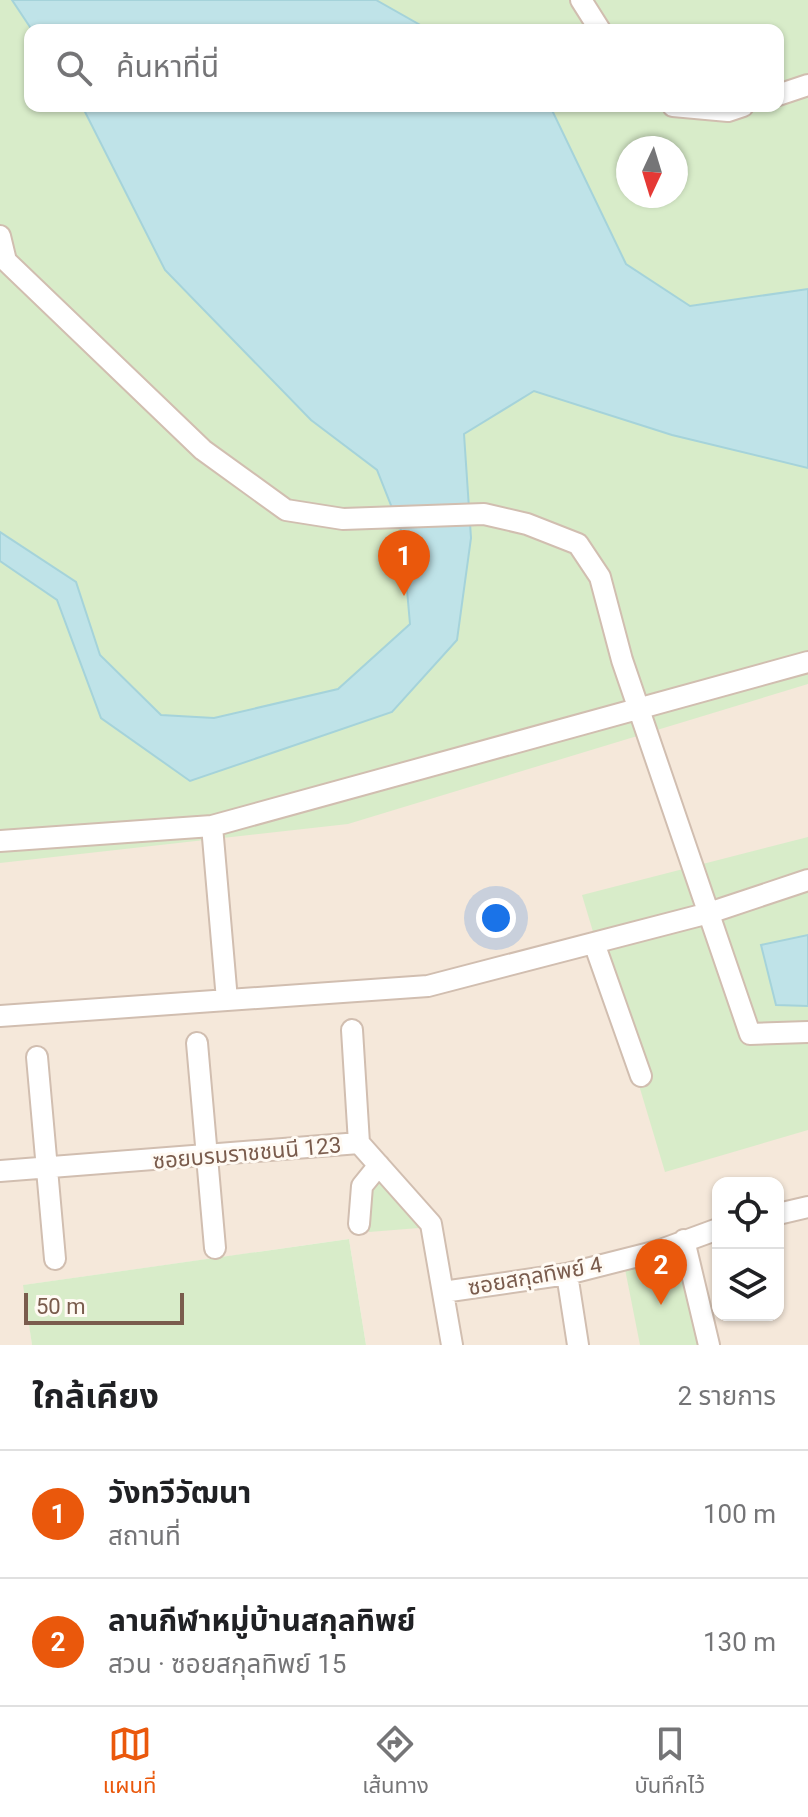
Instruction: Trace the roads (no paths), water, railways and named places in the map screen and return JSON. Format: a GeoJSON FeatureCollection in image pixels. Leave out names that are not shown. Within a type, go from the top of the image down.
{"type":"FeatureCollection","features":[{"type":"Feature","properties":{"kind":"street"},"geometry":{"type":"LineString","coordinates":[[581,0],[596,24]]}},
{"type":"Feature","properties":{"kind":"street"},"geometry":{"type":"LineString","coordinates":[[784,93],[808,85]]}},
{"type":"Feature","properties":{"kind":"street"},"geometry":{"type":"LineString","coordinates":[[0,236],[6,261],[203,450],[286,510],[343,519],[484,514],[527,524],[578,544],[600,577],[638,708],[750,1034],[808,1032]]}},
{"type":"Feature","properties":{"kind":"street"},"geometry":{"type":"LineString","coordinates":[[0,841],[212,826],[808,662]]}},
{"type":"Feature","properties":{"kind":"street"},"geometry":{"type":"LineString","coordinates":[[212,826],[227,1000]]}},
{"type":"Feature","properties":{"kind":"street"},"geometry":{"type":"LineString","coordinates":[[0,1016],[428,986],[709,913],[808,880]]}},
{"type":"Feature","properties":{"kind":"street"},"geometry":{"type":"LineString","coordinates":[[594,943],[641,1076]]}},
{"type":"Feature","properties":{"kind":"street"},"geometry":{"type":"LineString","coordinates":[[352,1030],[359,1143]]}},
{"type":"Feature","properties":{"kind":"street"},"geometry":{"type":"LineString","coordinates":[[197,1043],[215,1248]]}},
{"type":"Feature","properties":{"kind":"street"},"geometry":{"type":"LineString","coordinates":[[37,1057],[55,1259]]}},
{"type":"Feature","properties":{"kind":"street","name":"ซอยบรมราชชนนี 123"},"geometry":{"type":"LineString","coordinates":[[0,1171],[359,1143],[431,1224],[452,1345]]}},
{"type":"Feature","properties":{"kind":"street"},"geometry":{"type":"LineString","coordinates":[[359,1224],[362,1186],[379,1165]]}},
{"type":"Feature","properties":{"kind":"street"},"geometry":{"type":"LineString","coordinates":[[784,1213],[808,1207]]}},
{"type":"Feature","properties":{"kind":"street","name":"ซอยสกุลทิพย์ 4"},"geometry":{"type":"LineString","coordinates":[[443,1292],[567,1274],[658,1251],[712,1231]]}},
{"type":"Feature","properties":{"kind":"street"},"geometry":{"type":"LineString","coordinates":[[684,1240],[709,1345]]}},
{"type":"Feature","properties":{"kind":"street"},"geometry":{"type":"LineString","coordinates":[[567,1274],[578,1345]]}},
{"type":"Feature","properties":{"kind":"water"},"geometry":{"type":"Polygon","coordinates":[[[12,0],[376,0],[418,24],[28,24],[12,0]]]}},
{"type":"Feature","properties":{"kind":"water"},"geometry":{"type":"Polygon","coordinates":[[[85,112],[553,112],[626,264],[690,306],[808,289],[808,468],[672,435],[534,391],[464,434],[471,538],[457,640],[392,712],[190,781],[101,718],[57,600],[0,561],[0,532],[76,582],[100,655],[161,715],[214,718],[338,689],[410,624],[402,533],[377,470],[311,420],[165,270],[85,112]]]}},
{"type":"Feature","properties":{"kind":"water"},"geometry":{"type":"Polygon","coordinates":[[[808,935],[808,1006],[776,1005],[761,945],[808,935]]]}},
{"type":"Feature","properties":{"kind":"place","name":"วังทวีวัฒนา"},"geometry":{"type":"Point","coordinates":[404,596]}},
{"type":"Feature","properties":{"kind":"place","name":"ลานกีฬาหมู่บ้านสกุลทิพย์"},"geometry":{"type":"Point","coordinates":[661,1305]}}]}
